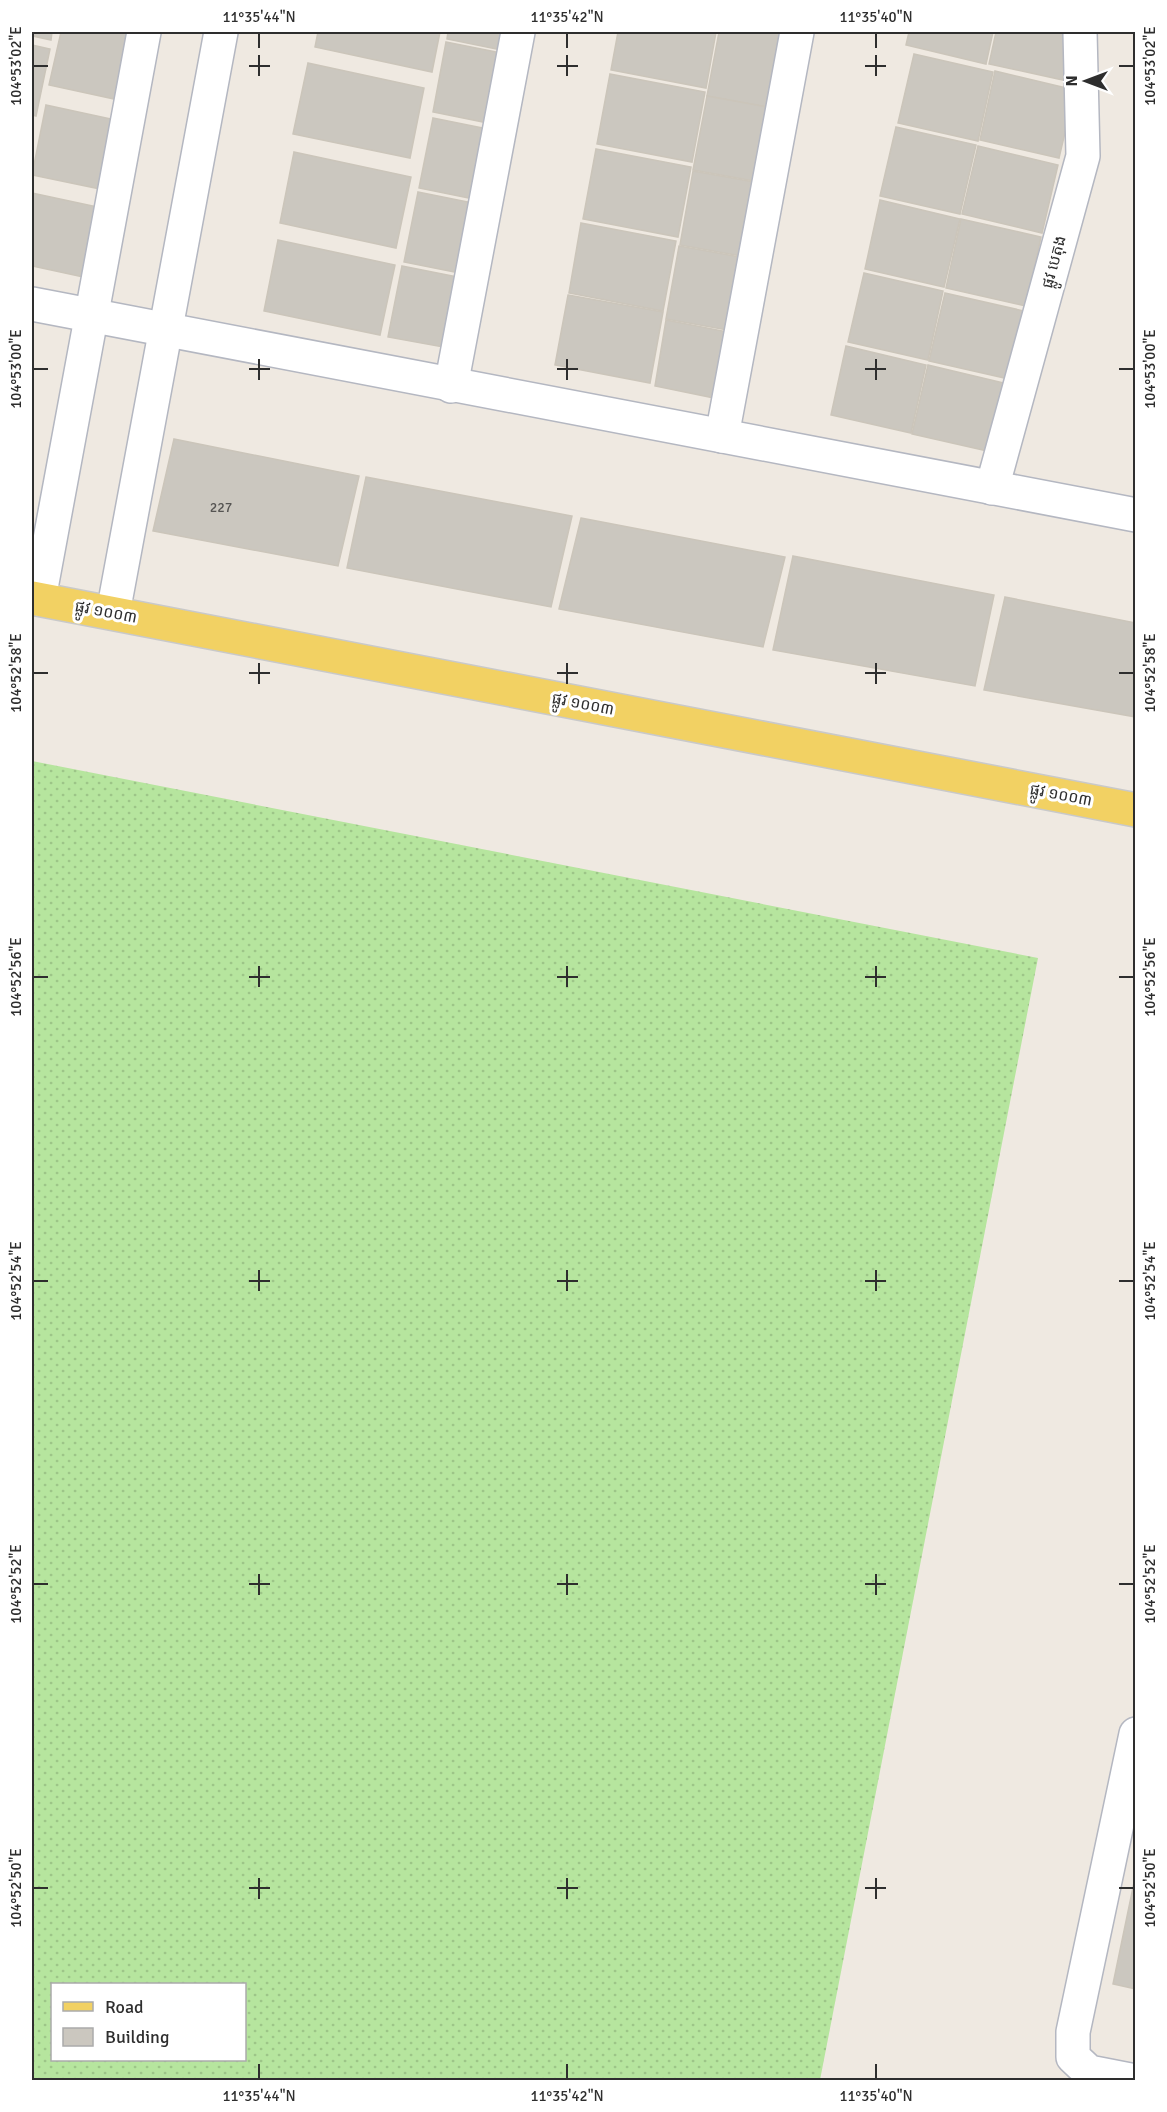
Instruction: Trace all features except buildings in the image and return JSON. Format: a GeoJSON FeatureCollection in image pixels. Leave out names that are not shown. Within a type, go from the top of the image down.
{"type":"FeatureCollection","features":[{"type":"Feature","properties":{"kind":"main road","name":"ផ្លូវ ១០០៣"},"geometry":{"type":"LineString","coordinates":[[35,599],[1136,810]]}},
{"type":"Feature","properties":{"kind":"street"},"geometry":{"type":"LineString","coordinates":[[35,599],[92,315],[144,32]]}},
{"type":"Feature","properties":{"kind":"street"},"geometry":{"type":"LineString","coordinates":[[113,614],[221,32]]}},
{"type":"Feature","properties":{"kind":"street"},"geometry":{"type":"LineString","coordinates":[[451,386],[518,32]]}},
{"type":"Feature","properties":{"kind":"street"},"geometry":{"type":"LineString","coordinates":[[722,436],[797,32]]}},
{"type":"Feature","properties":{"kind":"street","name":"ផ្លូវ បេតុង"},"geometry":{"type":"LineString","coordinates":[[992,488],[1083,156],[1080,32]]}},
{"type":"Feature","properties":{"kind":"street"},"geometry":{"type":"LineString","coordinates":[[32,304],[165,328],[451,386],[1136,515]]}},
{"type":"Feature","properties":{"kind":"street"},"geometry":{"type":"LineString","coordinates":[[1130,2080],[1089,2072],[1073,2057],[1073,2032],[1136,1734]]}},
{"type":"Feature","properties":{"kind":"green space"},"geometry":{"type":"Polygon","coordinates":[[[32,761],[1038,958],[820,2080],[32,2080],[32,761]]]}}]}
